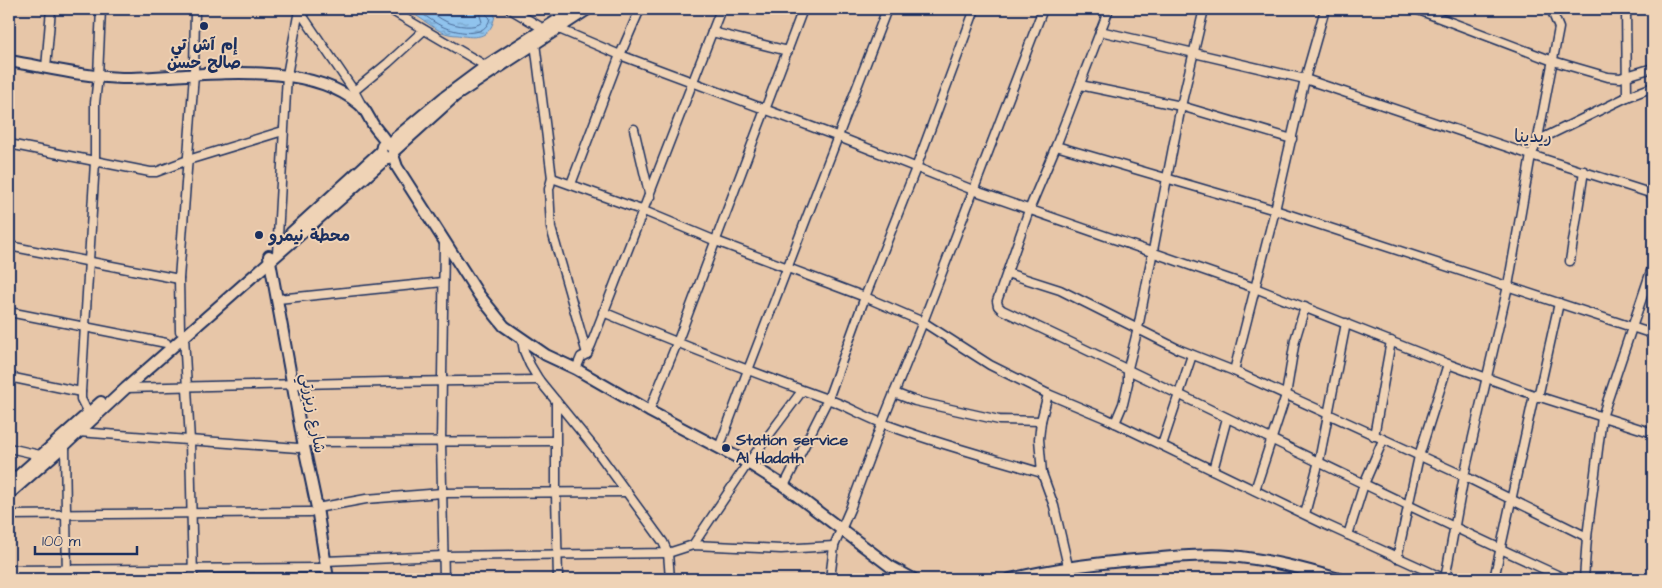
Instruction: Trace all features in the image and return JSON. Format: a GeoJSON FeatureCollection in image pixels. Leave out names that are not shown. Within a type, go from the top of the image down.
{"type":"FeatureCollection","features":[{"type":"Feature","properties":{"kind":"street"},"geometry":{"type":"LineString","coordinates":[[46,68],[51,9]]}},
{"type":"Feature","properties":{"kind":"street"},"geometry":{"type":"LineString","coordinates":[[88,413],[81,399],[80,392],[86,328],[95,162],[95,103],[101,9]]}},
{"type":"Feature","properties":{"kind":"street"},"geometry":{"type":"LineString","coordinates":[[193,579],[188,387],[182,334],[179,279],[194,74],[195,9]]}},
{"type":"Feature","properties":{"kind":"street"},"geometry":{"type":"LineString","coordinates":[[270,256],[287,75],[300,9]]}},
{"type":"Feature","properties":{"kind":"street"},"geometry":{"type":"LineString","coordinates":[[300,9],[354,91],[387,151],[444,244],[492,313],[504,326],[546,355],[576,369],[649,411],[748,463],[784,486],[891,567],[913,579]]}},
{"type":"Feature","properties":{"kind":"street"},"geometry":{"type":"LineString","coordinates":[[389,9],[486,66]]}},
{"type":"Feature","properties":{"kind":"street"},"geometry":{"type":"LineString","coordinates":[[510,9],[544,29]]}},
{"type":"Feature","properties":{"kind":"street"},"geometry":{"type":"LineString","coordinates":[[9,494],[65,445],[182,334],[387,151],[443,98],[486,66],[575,9]]}},
{"type":"Feature","properties":{"kind":"street"},"geometry":{"type":"LineString","coordinates":[[387,151],[455,96],[588,9]]}},
{"type":"Feature","properties":{"kind":"street"},"geometry":{"type":"LineString","coordinates":[[571,184],[620,55],[640,9]]}},
{"type":"Feature","properties":{"kind":"street"},"geometry":{"type":"LineString","coordinates":[[576,369],[581,357],[587,354],[650,197],[721,9]]}},
{"type":"Feature","properties":{"kind":"street"},"geometry":{"type":"LineString","coordinates":[[649,411],[677,343],[803,9]]}},
{"type":"Feature","properties":{"kind":"street"},"geometry":{"type":"LineString","coordinates":[[719,448],[888,9]]}},
{"type":"Feature","properties":{"kind":"street"},"geometry":{"type":"LineString","coordinates":[[784,486],[828,399],[865,297],[976,9]]}},
{"type":"Feature","properties":{"kind":"street"},"geometry":{"type":"LineString","coordinates":[[830,579],[834,546],[923,322],[1043,9]]}},
{"type":"Feature","properties":{"kind":"street"},"geometry":{"type":"LineString","coordinates":[[1109,9],[1029,210],[997,301],[998,306],[1002,310],[1128,368],[1227,418],[1272,438],[1501,550],[1566,579]]}},
{"type":"Feature","properties":{"kind":"street"},"geometry":{"type":"LineString","coordinates":[[1115,423],[1123,404],[1128,383],[1128,368],[1153,254],[1181,106],[1204,9]]}},
{"type":"Feature","properties":{"kind":"street"},"geometry":{"type":"LineString","coordinates":[[1234,371],[1275,210],[1305,79],[1325,9]]}},
{"type":"Feature","properties":{"kind":"street"},"geometry":{"type":"LineString","coordinates":[[1416,9],[1553,61],[1608,77],[1627,77],[1653,68]]}},
{"type":"Feature","properties":{"kind":"street"},"geometry":{"type":"LineString","coordinates":[[552,178],[644,211],[716,241],[865,297],[923,322],[990,365],[1048,394],[1115,423],[1348,535],[1445,579],[1464,476],[1508,286],[1531,155],[1537,143],[1553,61],[1559,28],[1551,9]]}},
{"type":"Feature","properties":{"kind":"street"},"geometry":{"type":"LineString","coordinates":[[1626,9],[1627,97]]}},
{"type":"Feature","properties":{"kind":"street"},"geometry":{"type":"LineString","coordinates":[[559,29],[620,55],[839,137],[973,190],[1254,288],[1448,364],[1536,396],[1653,433]]}},
{"type":"Feature","properties":{"kind":"street"},"geometry":{"type":"LineString","coordinates":[[354,91],[424,30]]}},
{"type":"Feature","properties":{"kind":"street"},"geometry":{"type":"LineString","coordinates":[[1100,31],[1305,79],[1653,194]]}},
{"type":"Feature","properties":{"kind":"street"},"geometry":{"type":"LineString","coordinates":[[712,32],[788,51]]}},
{"type":"Feature","properties":{"kind":"street"},"geometry":{"type":"LineString","coordinates":[[535,43],[552,178],[549,189],[551,228],[587,354]]}},
{"type":"Feature","properties":{"kind":"street"},"geometry":{"type":"LineString","coordinates":[[9,61],[98,76],[123,78],[194,74],[287,75],[327,85],[360,104]]}},
{"type":"Feature","properties":{"kind":"street"},"geometry":{"type":"LineString","coordinates":[[1080,85],[1181,106],[1292,139]]}},
{"type":"Feature","properties":{"kind":"street"},"geometry":{"type":"LineString","coordinates":[[1537,143],[1545,137],[1627,97],[1653,87]]}},
{"type":"Feature","properties":{"kind":"street"},"geometry":{"type":"LineString","coordinates":[[634,128],[650,197]]}},
{"type":"Feature","properties":{"kind":"street"},"geometry":{"type":"LineString","coordinates":[[9,144],[95,162],[156,172],[188,160],[282,131]]}},
{"type":"Feature","properties":{"kind":"street"},"geometry":{"type":"LineString","coordinates":[[1056,146],[1275,210],[1653,334]]}},
{"type":"Feature","properties":{"kind":"street"},"geometry":{"type":"LineString","coordinates":[[1570,261],[1584,171]]}},
{"type":"Feature","properties":{"kind":"street"},"geometry":{"type":"LineString","coordinates":[[444,244],[441,442],[444,579]]}},
{"type":"Feature","properties":{"kind":"street"},"geometry":{"type":"LineString","coordinates":[[9,246],[179,279]]}},
{"type":"Feature","properties":{"kind":"street","name":"شارع زيزرتي"},"geometry":{"type":"LineString","coordinates":[[270,256],[290,385]]}},
{"type":"Feature","properties":{"kind":"street","name":"شارع زيزرتي"},"geometry":{"type":"LineString","coordinates":[[270,256],[290,385],[323,564],[328,579]]}},
{"type":"Feature","properties":{"kind":"street"},"geometry":{"type":"LineString","coordinates":[[1584,579],[1587,537],[1602,417],[1653,266]]}},
{"type":"Feature","properties":{"kind":"street"},"geometry":{"type":"LineString","coordinates":[[1007,273],[1060,290],[1178,349],[1234,371],[1464,476],[1587,537]]}},
{"type":"Feature","properties":{"kind":"street"},"geometry":{"type":"LineString","coordinates":[[278,299],[443,282]]}},
{"type":"Feature","properties":{"kind":"street"},"geometry":{"type":"LineString","coordinates":[[1494,579],[1558,303]]}},
{"type":"Feature","properties":{"kind":"street"},"geometry":{"type":"LineString","coordinates":[[1254,490],[1286,395],[1295,340],[1305,307]]}},
{"type":"Feature","properties":{"kind":"street"},"geometry":{"type":"LineString","coordinates":[[9,312],[166,343]]}},
{"type":"Feature","properties":{"kind":"street"},"geometry":{"type":"LineString","coordinates":[[603,312],[677,343],[802,391],[828,399],[882,423],[953,447],[1042,473]]}},
{"type":"Feature","properties":{"kind":"street"},"geometry":{"type":"LineString","coordinates":[[1305,514],[1319,462],[1346,323]]}},
{"type":"Feature","properties":{"kind":"street"},"geometry":{"type":"LineString","coordinates":[[9,484],[166,343],[182,334]]}},
{"type":"Feature","properties":{"kind":"street"},"geometry":{"type":"LineString","coordinates":[[522,340],[524,351],[539,380],[596,450],[656,531],[668,552],[670,579]]}},
{"type":"Feature","properties":{"kind":"street"},"geometry":{"type":"LineString","coordinates":[[1374,436],[1391,341]]}},
{"type":"Feature","properties":{"kind":"street"},"geometry":{"type":"LineString","coordinates":[[1162,445],[1192,355]]}},
{"type":"Feature","properties":{"kind":"street"},"geometry":{"type":"LineString","coordinates":[[1397,558],[1419,456],[1448,364]]}},
{"type":"Feature","properties":{"kind":"street"},"geometry":{"type":"LineString","coordinates":[[9,377],[80,392]]}},
{"type":"Feature","properties":{"kind":"street"},"geometry":{"type":"LineString","coordinates":[[126,388],[539,380]]}},
{"type":"Feature","properties":{"kind":"street"},"geometry":{"type":"LineString","coordinates":[[693,545],[748,463],[802,391]]}},
{"type":"Feature","properties":{"kind":"street"},"geometry":{"type":"LineString","coordinates":[[894,392],[915,401],[999,420],[1041,421]]}},
{"type":"Feature","properties":{"kind":"street"},"geometry":{"type":"LineString","coordinates":[[1048,394],[1041,421],[1039,439],[1042,473],[1054,506],[1071,579]]}},
{"type":"Feature","properties":{"kind":"street"},"geometry":{"type":"LineString","coordinates":[[556,401],[558,579]]}},
{"type":"Feature","properties":{"kind":"street"},"geometry":{"type":"LineString","coordinates":[[1213,470],[1227,418]]}},
{"type":"Feature","properties":{"kind":"street"},"geometry":{"type":"LineString","coordinates":[[78,432],[190,441],[301,445],[555,441]]}},
{"type":"Feature","properties":{"kind":"street"},"geometry":{"type":"LineString","coordinates":[[1348,535],[1364,484],[1383,440]]}},
{"type":"Feature","properties":{"kind":"street"},"geometry":{"type":"LineString","coordinates":[[65,445],[67,579]]}},
{"type":"Feature","properties":{"kind":"street"},"geometry":{"type":"LineString","coordinates":[[9,448],[40,455]]}},
{"type":"Feature","properties":{"kind":"street"},"geometry":{"type":"LineString","coordinates":[[9,515],[191,514],[314,510],[366,499],[442,493],[556,494],[627,492]]}},
{"type":"Feature","properties":{"kind":"street"},"geometry":{"type":"LineString","coordinates":[[9,570],[193,568],[323,564],[443,556],[668,552],[693,545],[781,549],[834,546]]}},
{"type":"Feature","properties":{"kind":"street"},"geometry":{"type":"LineString","coordinates":[[1010,579],[1069,567],[1143,558],[1229,556],[1267,562],[1339,579]]}},
{"type":"Feature","properties":{"kind":"street","name":"شارع زيزرتي"},"geometry":{"type":"LineString","coordinates":[[321,579],[323,564]]}},
{"type":"Feature","properties":{"kind":"water"},"geometry":{"type":"Polygon","coordinates":[[[406,9],[487,9],[495,15],[493,23],[487,32],[472,37],[442,32],[406,9]]]}},
{"type":"Feature","properties":{"kind":"place","name":"إم آش تي صالح حسن"},"geometry":{"type":"Point","coordinates":[204,26]}},
{"type":"Feature","properties":{"kind":"place","name":"محطة نيمرو"},"geometry":{"type":"Point","coordinates":[259,235]}},
{"type":"Feature","properties":{"kind":"place","name":"Station service Al Hadath"},"geometry":{"type":"Point","coordinates":[726,448]}},
{"type":"Feature","properties":{"kind":"district","name":"ريدينا"},"geometry":{"type":"Point","coordinates":[1533,136]}}]}
